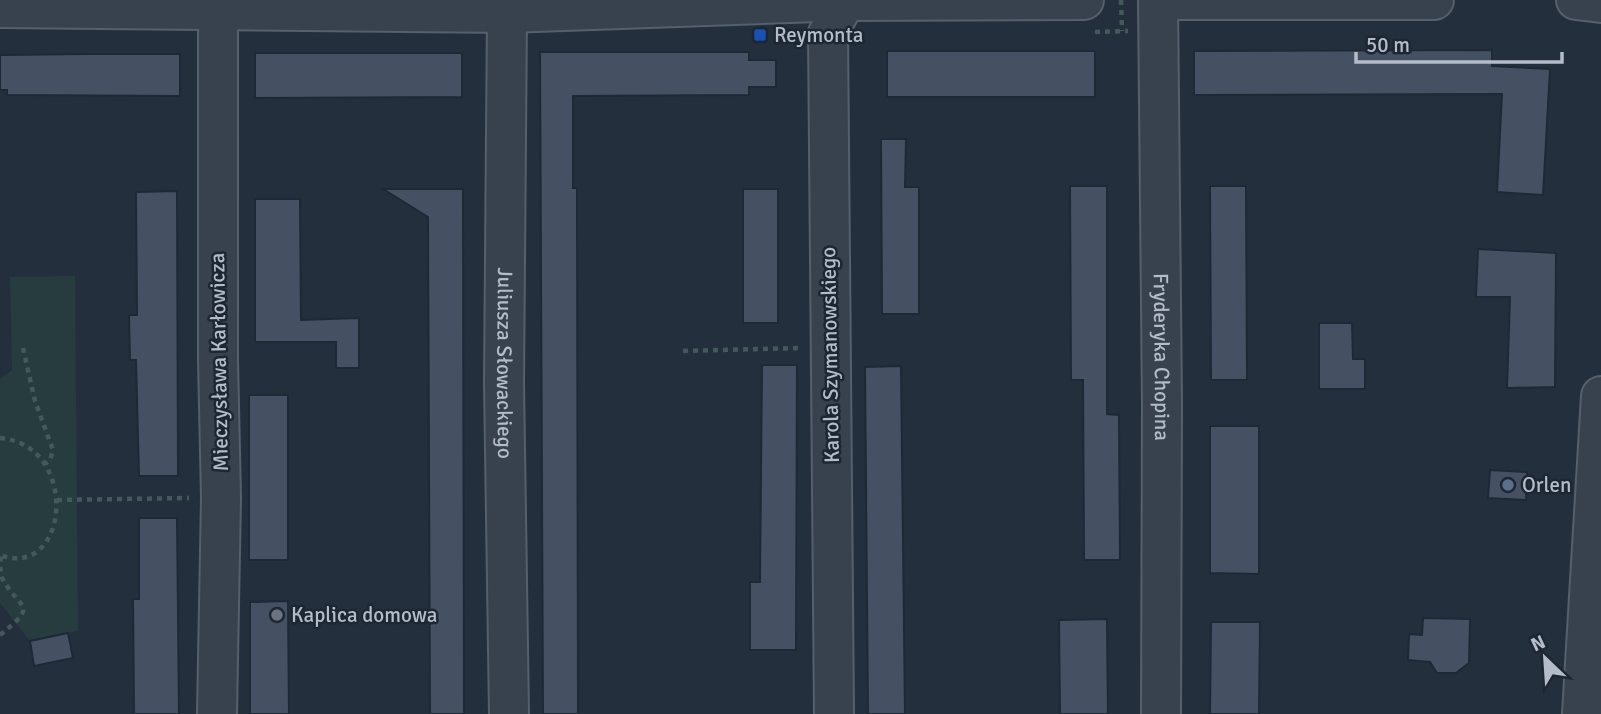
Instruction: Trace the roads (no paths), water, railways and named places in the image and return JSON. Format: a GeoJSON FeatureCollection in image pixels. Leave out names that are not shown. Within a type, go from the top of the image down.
{"type":"FeatureCollection","features":[{"type":"Feature","properties":{"kind":"street"},"geometry":{"type":"LineString","coordinates":[[0,8],[507,13],[846,0],[1084,0]]}},
{"type":"Feature","properties":{"kind":"street","name":"Karola Szymanowskiego"},"geometry":{"type":"LineString","coordinates":[[834,714],[828,33],[846,0]]}},
{"type":"Feature","properties":{"kind":"street","name":"Fryderyka Chopina"},"geometry":{"type":"LineString","coordinates":[[1158,0],[1161,714]]}},
{"type":"Feature","properties":{"kind":"street"},"geometry":{"type":"LineString","coordinates":[[1164,0],[1434,0]]}},
{"type":"Feature","properties":{"kind":"street"},"geometry":{"type":"LineString","coordinates":[[1576,0],[1601,3]]}},
{"type":"Feature","properties":{"kind":"street","name":"Mieczysława Karłowicza"},"geometry":{"type":"LineString","coordinates":[[217,714],[221,498],[218,360],[218,9]]}},
{"type":"Feature","properties":{"kind":"street","name":"Juliusza Słowackiego"},"geometry":{"type":"LineString","coordinates":[[507,13],[504,383],[509,714]]}},
{"type":"Feature","properties":{"kind":"street"},"geometry":{"type":"LineString","coordinates":[[1582,714],[1601,396]]}},
{"type":"Feature","properties":{"kind":"place","name":"Reymonta"},"geometry":{"type":"Point","coordinates":[760,35]}},
{"type":"Feature","properties":{"kind":"place","name":"Orlen"},"geometry":{"type":"Point","coordinates":[1508,485]}},
{"type":"Feature","properties":{"kind":"place","name":"Kaplica domowa"},"geometry":{"type":"Point","coordinates":[277,615]}}]}
